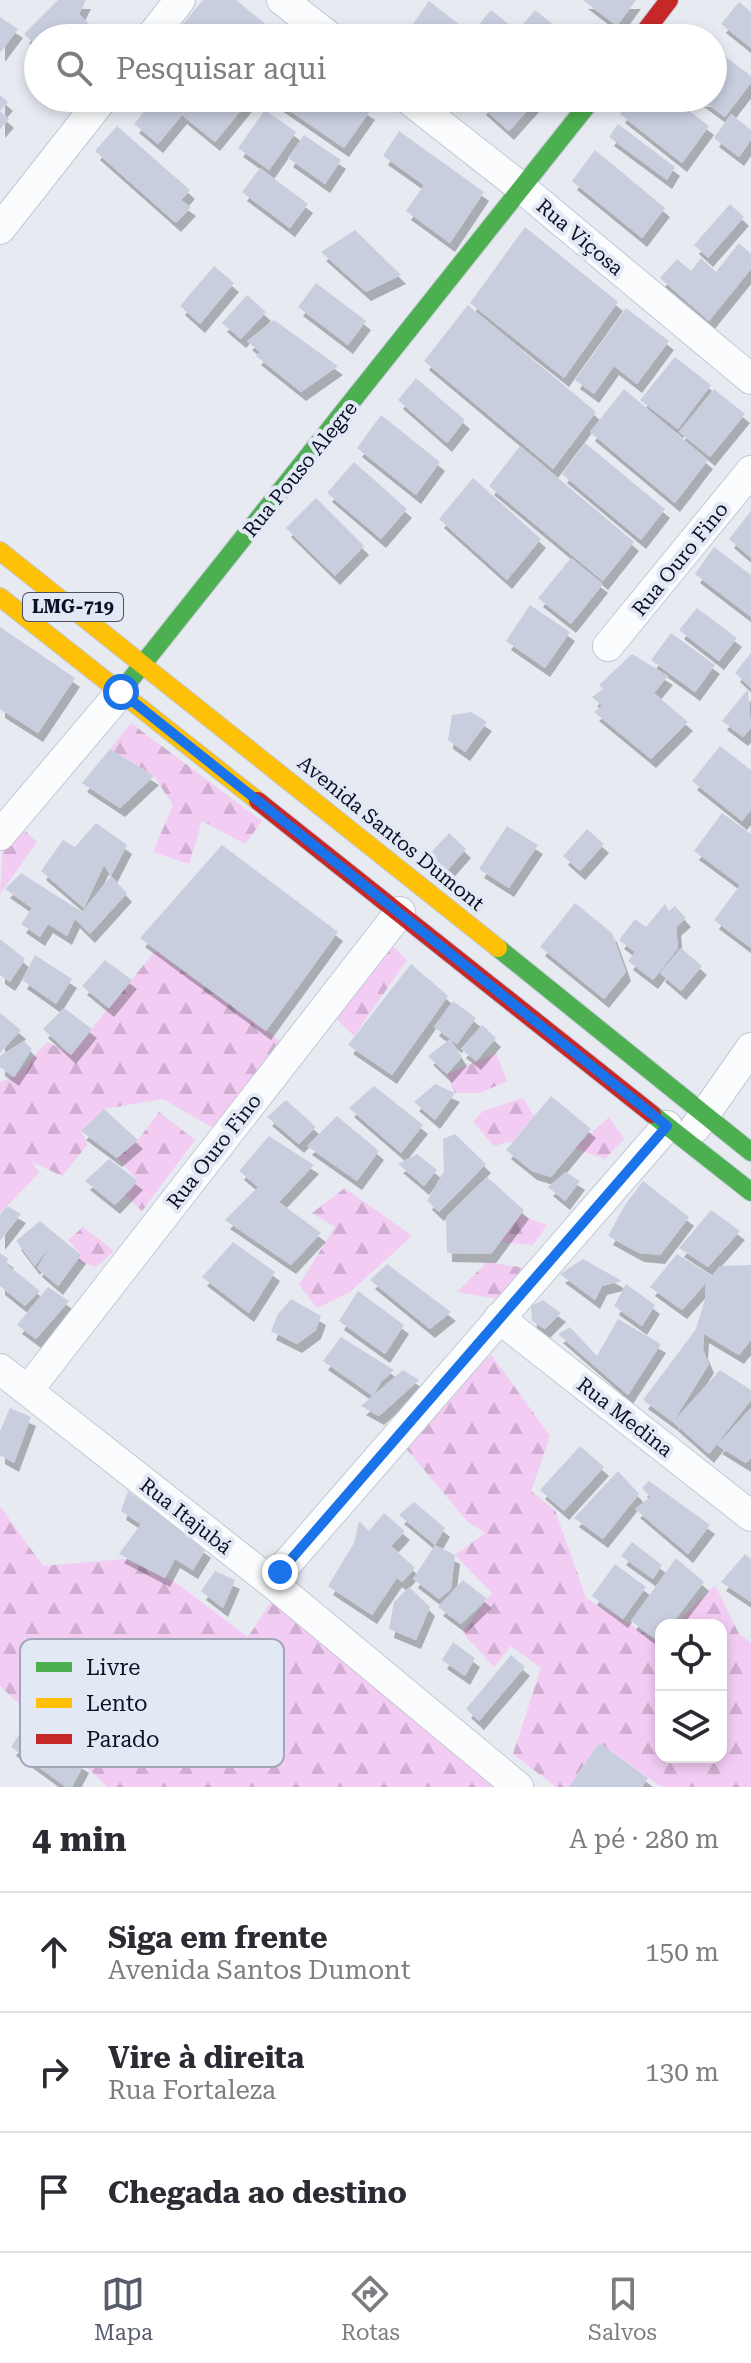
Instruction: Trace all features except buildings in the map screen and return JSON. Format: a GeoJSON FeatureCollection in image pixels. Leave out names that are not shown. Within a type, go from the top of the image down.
{"type":"FeatureCollection","features":[{"type":"Feature","properties":{"kind":"main road"},"geometry":{"type":"LineString","coordinates":[[651,24],[669,0]]}},
{"type":"Feature","properties":{"kind":"main road","name":"Rua Pouso Alegre"},"geometry":{"type":"LineString","coordinates":[[121,692],[582,112]]}},
{"type":"Feature","properties":{"kind":"main road","name":"Avenida Santos Dumont"},"geometry":{"type":"LineString","coordinates":[[0,551],[145,663],[751,1152]]}},
{"type":"Feature","properties":{"kind":"main road","name":"LMG-719"},"geometry":{"type":"LineString","coordinates":[[0,597],[751,1192]]}},
{"type":"Feature","properties":{"kind":"street"},"geometry":{"type":"LineString","coordinates":[[161,24],[180,0]]}},
{"type":"Feature","properties":{"kind":"street"},"geometry":{"type":"LineString","coordinates":[[282,0],[313,24]]}},
{"type":"Feature","properties":{"kind":"street"},"geometry":{"type":"LineString","coordinates":[[0,229],[92,112]]}},
{"type":"Feature","properties":{"kind":"street","name":"Rua Viçosa"},"geometry":{"type":"LineString","coordinates":[[425,112],[523,189],[751,379]]}},
{"type":"Feature","properties":{"kind":"street","name":"Rua Ouro Fino"},"geometry":{"type":"LineString","coordinates":[[608,646],[751,471]]}},
{"type":"Feature","properties":{"kind":"street","name":"Rua Pouso Alegre"},"geometry":{"type":"LineString","coordinates":[[0,835],[121,692]]}},
{"type":"Feature","properties":{"kind":"street","name":"Rua Ouro Fino"},"geometry":{"type":"LineString","coordinates":[[28,1390],[400,912]]}},
{"type":"Feature","properties":{"kind":"street"},"geometry":{"type":"LineString","coordinates":[[271,1582],[499,1318],[677,1133],[705,1115],[751,1048]]}},
{"type":"Feature","properties":{"kind":"street","name":"Rua Medina"},"geometry":{"type":"LineString","coordinates":[[499,1318],[749,1512]]}},
{"type":"Feature","properties":{"kind":"street","name":"Rua Itajubá"},"geometry":{"type":"LineString","coordinates":[[0,1369],[271,1582],[518,1787]]}},
{"type":"Feature","properties":{"kind":"green space"},"geometry":{"type":"Polygon","coordinates":[[[131,723],[262,821],[245,844],[202,821],[189,864],[153,852],[173,805],[154,776],[110,749],[131,723]]]}},
{"type":"Feature","properties":{"kind":"green space"},"geometry":{"type":"Polygon","coordinates":[[[23,829],[37,842],[0,894],[3,843],[23,829]]]}},
{"type":"Feature","properties":{"kind":"green space"},"geometry":{"type":"Polygon","coordinates":[[[389,943],[407,960],[354,1036],[325,1008],[389,943]]]}},
{"type":"Feature","properties":{"kind":"green space"},"geometry":{"type":"Polygon","coordinates":[[[155,951],[286,1045],[218,1131],[163,1099],[104,1109],[81,1131],[88,1144],[62,1176],[32,1162],[39,1173],[0,1213],[0,1082],[14,1077],[47,1042],[71,1054],[155,951]]]}},
{"type":"Feature","properties":{"kind":"green space"},"geometry":{"type":"Polygon","coordinates":[[[496,1053],[507,1081],[480,1093],[455,1093],[447,1074],[496,1053]]]}},
{"type":"Feature","properties":{"kind":"green space"},"geometry":{"type":"Polygon","coordinates":[[[523,1098],[534,1116],[513,1141],[494,1146],[473,1122],[483,1111],[523,1098]]]}},
{"type":"Feature","properties":{"kind":"green space"},"geometry":{"type":"Polygon","coordinates":[[[159,1112],[195,1140],[142,1211],[125,1195],[138,1181],[117,1158],[138,1140],[159,1112]]]}},
{"type":"Feature","properties":{"kind":"green space"},"geometry":{"type":"Polygon","coordinates":[[[609,1117],[624,1139],[605,1159],[574,1148],[609,1117]]]}},
{"type":"Feature","properties":{"kind":"green space"},"geometry":{"type":"Polygon","coordinates":[[[345,1188],[412,1236],[350,1292],[317,1308],[299,1285],[335,1227],[312,1213],[345,1188]]]}},
{"type":"Feature","properties":{"kind":"green space"},"geometry":{"type":"Polygon","coordinates":[[[520,1215],[547,1225],[533,1245],[500,1242],[520,1215]]]}},
{"type":"Feature","properties":{"kind":"green space"},"geometry":{"type":"Polygon","coordinates":[[[83,1227],[114,1251],[96,1267],[77,1261],[81,1255],[68,1240],[83,1227]]]}},
{"type":"Feature","properties":{"kind":"green space"},"geometry":{"type":"Polygon","coordinates":[[[487,1262],[526,1268],[505,1300],[457,1292],[487,1262]]]}},
{"type":"Feature","properties":{"kind":"green space"},"geometry":{"type":"Polygon","coordinates":[[[491,1354],[550,1436],[531,1491],[555,1510],[586,1598],[655,1639],[655,1763],[727,1763],[727,1619],[680,1619],[715,1585],[739,1634],[751,1643],[751,1787],[662,1787],[599,1743],[569,1787],[556,1787],[513,1754],[541,1668],[511,1646],[494,1667],[462,1632],[492,1593],[455,1555],[485,1533],[467,1521],[404,1446],[491,1354]]]}},
{"type":"Feature","properties":{"kind":"green space"},"geometry":{"type":"Polygon","coordinates":[[[0,1506],[43,1566],[124,1559],[175,1582],[248,1637],[275,1596],[498,1787],[108,1787],[87,1767],[284,1767],[284,1639],[20,1639],[20,1705],[0,1686],[0,1506]]]}},
{"type":"Feature","properties":{"kind":"traffic: fast"},"geometry":{"type":"LineString","coordinates":[[123,689],[582,112]]}},
{"type":"Feature","properties":{"kind":"traffic: fast"},"geometry":{"type":"LineString","coordinates":[[498,948],[751,1152]]}},
{"type":"Feature","properties":{"kind":"traffic: fast"},"geometry":{"type":"LineString","coordinates":[[652,1114],[751,1192]]}},
{"type":"Feature","properties":{"kind":"traffic: slow"},"geometry":{"type":"LineString","coordinates":[[0,551],[498,948]]}},
{"type":"Feature","properties":{"kind":"traffic: slow"},"geometry":{"type":"LineString","coordinates":[[0,597],[258,801]]}},
{"type":"Feature","properties":{"kind":"traffic: jam"},"geometry":{"type":"LineString","coordinates":[[651,24],[669,0]]}},
{"type":"Feature","properties":{"kind":"traffic: jam"},"geometry":{"type":"LineString","coordinates":[[258,801],[652,1114]]}},
{"type":"Feature","properties":{"kind":"route"},"geometry":{"type":"LineString","coordinates":[[121,692],[667,1126],[280,1572]]}}]}
